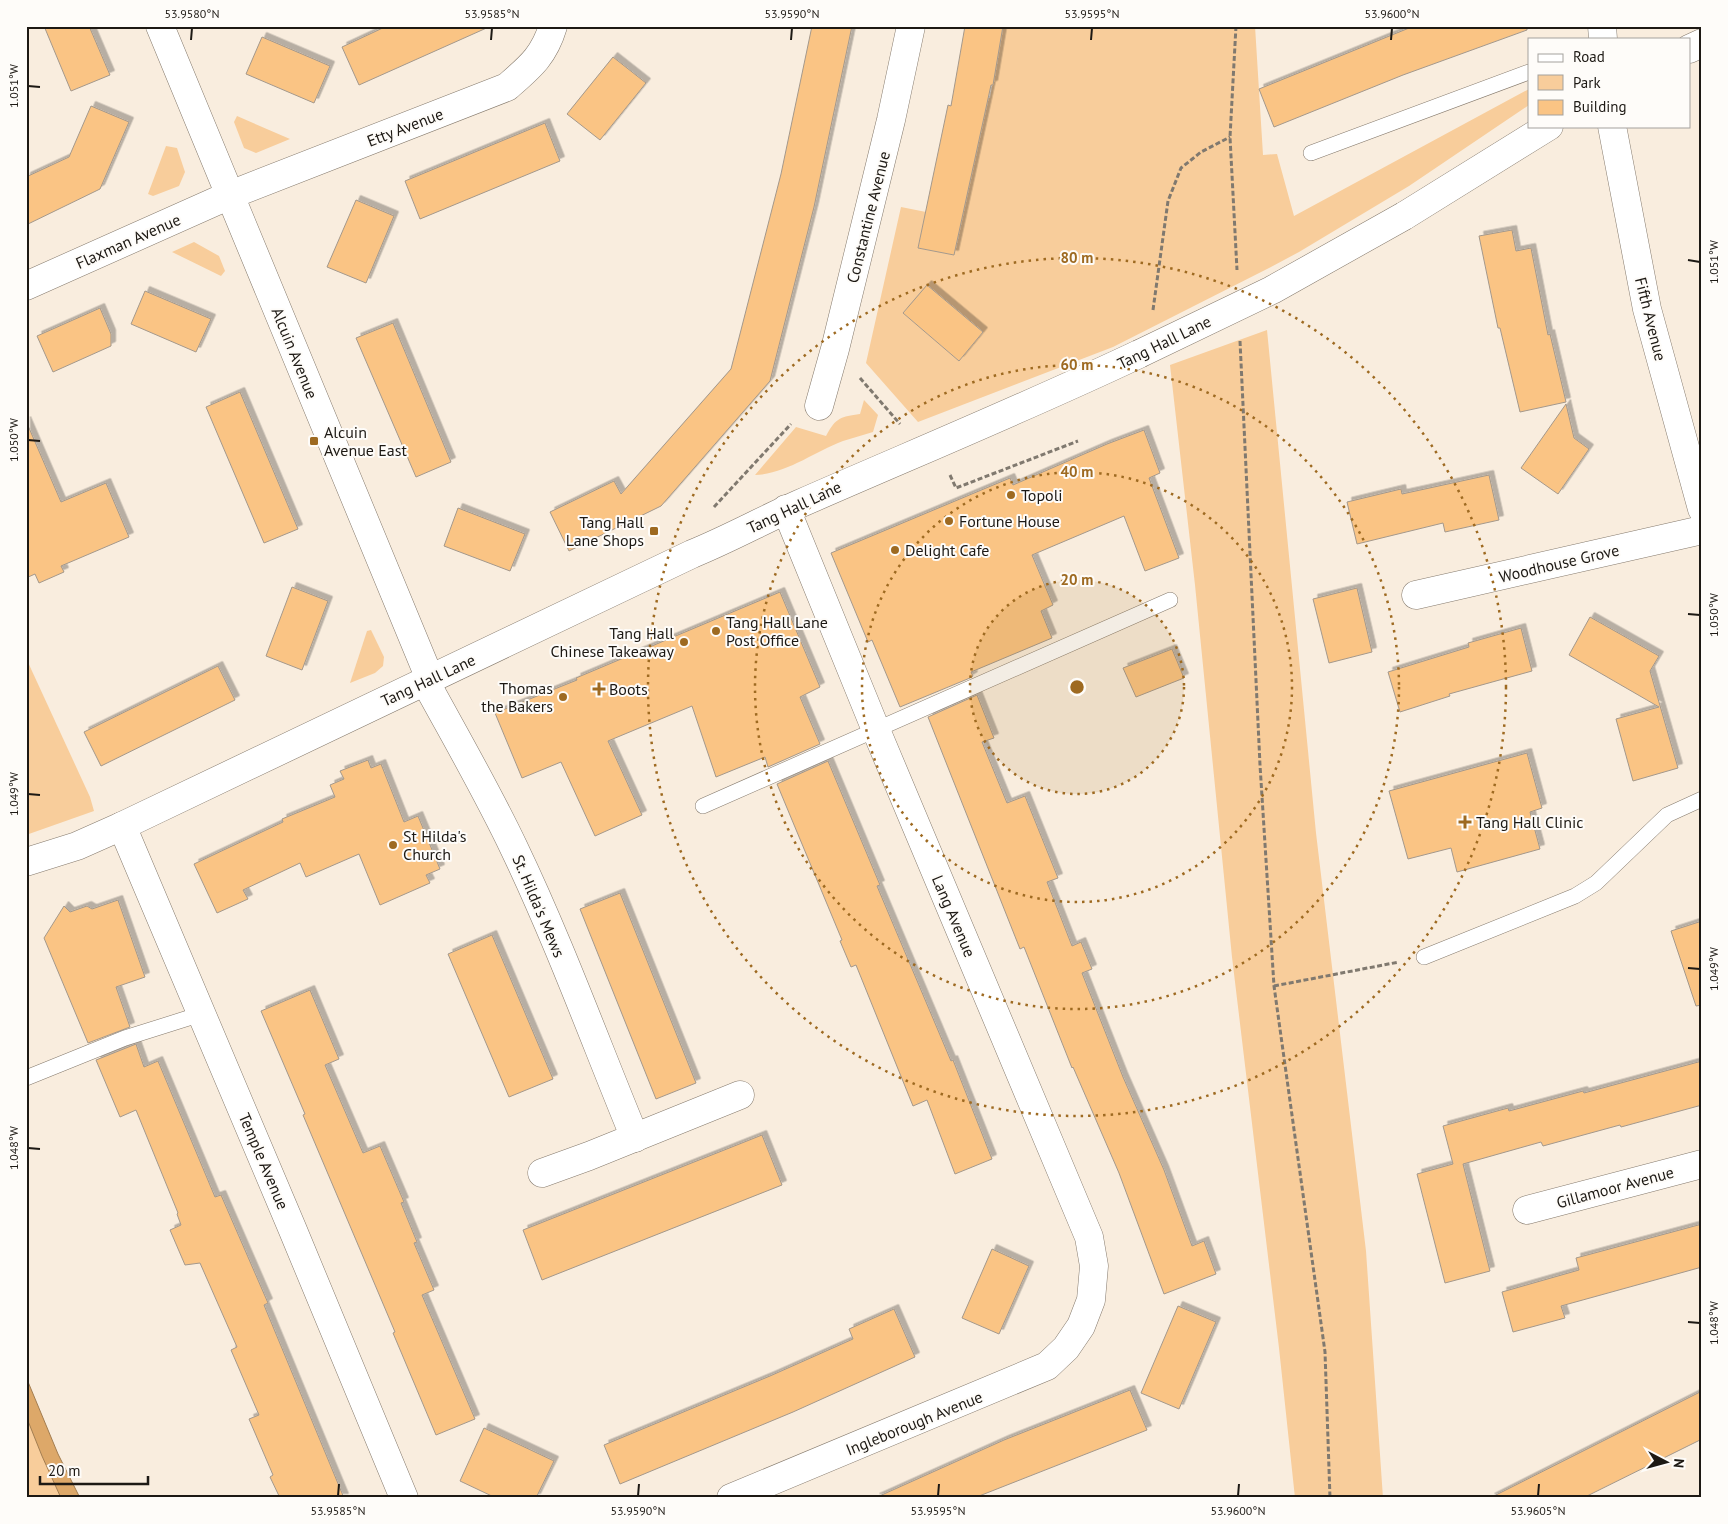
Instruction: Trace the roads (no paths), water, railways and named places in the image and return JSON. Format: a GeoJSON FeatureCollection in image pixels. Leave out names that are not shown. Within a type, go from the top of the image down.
{"type":"FeatureCollection","features":[{"type":"Feature","properties":{"kind":"street","name":"Alcuin Avenue"},"geometry":{"type":"LineString","coordinates":[[160,26],[427,680]]}},
{"type":"Feature","properties":{"kind":"street","name":"Etty Avenue"},"geometry":{"type":"LineString","coordinates":[[230,196],[507,87],[533,65],[548,43],[553,26]]}},
{"type":"Feature","properties":{"kind":"street","name":"Constantine Avenue"},"geometry":{"type":"LineString","coordinates":[[819,406],[835,349],[891,120],[911,26]]}},
{"type":"Feature","properties":{"kind":"street"},"geometry":{"type":"LineString","coordinates":[[1690,49],[1702,43]]}},
{"type":"Feature","properties":{"kind":"street","name":"Tang Hall Lane"},"geometry":{"type":"LineString","coordinates":[[26,862],[77,846],[122,826],[786,510],[1087,378],[1272,290],[1404,216],[1546,128]]}},
{"type":"Feature","properties":{"kind":"street","name":"Fifth Avenue"},"geometry":{"type":"LineString","coordinates":[[1612,128],[1647,309],[1702,509]]}},
{"type":"Feature","properties":{"kind":"street","name":"Flaxman Avenue"},"geometry":{"type":"LineString","coordinates":[[26,286],[230,196]]}},
{"type":"Feature","properties":{"kind":"street","name":"Lang Avenue"},"geometry":{"type":"LineString","coordinates":[[786,510],[876,730],[1089,1237],[1094,1266],[1091,1300],[1081,1326]]}},
{"type":"Feature","properties":{"kind":"street","name":"Woodhouse Grove"},"geometry":{"type":"LineString","coordinates":[[1416,596],[1702,530]]}},
{"type":"Feature","properties":{"kind":"street","name":"St. Hilda's Mews"},"geometry":{"type":"LineString","coordinates":[[427,680],[514,849],[548,926],[635,1138]]}},
{"type":"Feature","properties":{"kind":"street","name":"Temple Avenue"},"geometry":{"type":"LineString","coordinates":[[122,826],[404,1498]]}},
{"type":"Feature","properties":{"kind":"street"},"geometry":{"type":"LineString","coordinates":[[542,1173],[635,1138],[740,1095]]}},
{"type":"Feature","properties":{"kind":"street","name":"Gillamoor Avenue"},"geometry":{"type":"LineString","coordinates":[[1527,1210],[1702,1164]]}},
{"type":"Feature","properties":{"kind":"street","name":"Ingleborough Avenue"},"geometry":{"type":"LineString","coordinates":[[731,1498],[1047,1366],[1066,1348],[1081,1326]]}},
{"type":"Feature","properties":{"kind":"lane"},"geometry":{"type":"LineString","coordinates":[[1311,153],[1528,72]]}},
{"type":"Feature","properties":{"kind":"lane"},"geometry":{"type":"LineString","coordinates":[[703,806],[1170,600]]}},
{"type":"Feature","properties":{"kind":"lane"},"geometry":{"type":"LineString","coordinates":[[1424,957],[1575,896],[1596,883],[1667,816],[1702,799]]}},
{"type":"Feature","properties":{"kind":"lane"},"geometry":{"type":"LineString","coordinates":[[26,1078],[126,1038],[201,1014]]}},
{"type":"Feature","properties":{"kind":"place","name":"Alcuin Avenue East"},"geometry":{"type":"Point","coordinates":[314,441]}},
{"type":"Feature","properties":{"kind":"place","name":"Topoli"},"geometry":{"type":"Point","coordinates":[1011,495]}},
{"type":"Feature","properties":{"kind":"place","name":"Fortune House"},"geometry":{"type":"Point","coordinates":[949,521]}},
{"type":"Feature","properties":{"kind":"place","name":"Tang Hall Lane Shops"},"geometry":{"type":"Point","coordinates":[654,531]}},
{"type":"Feature","properties":{"kind":"place","name":"Delight Cafe"},"geometry":{"type":"Point","coordinates":[895,550]}},
{"type":"Feature","properties":{"kind":"place","name":"Tang Hall Lane Post Office"},"geometry":{"type":"Point","coordinates":[716,631]}},
{"type":"Feature","properties":{"kind":"place","name":"Tang Hall Chinese Takeaway"},"geometry":{"type":"Point","coordinates":[684,642]}},
{"type":"Feature","properties":{"kind":"place","name":"Boots"},"geometry":{"type":"Point","coordinates":[599,689]}},
{"type":"Feature","properties":{"kind":"place","name":"Thomas the Bakers"},"geometry":{"type":"Point","coordinates":[563,697]}},
{"type":"Feature","properties":{"kind":"place","name":"Tang Hall Clinic"},"geometry":{"type":"Point","coordinates":[1465,822]}},
{"type":"Feature","properties":{"kind":"place","name":"St Hilda's Church"},"geometry":{"type":"Point","coordinates":[393,845]}}]}
